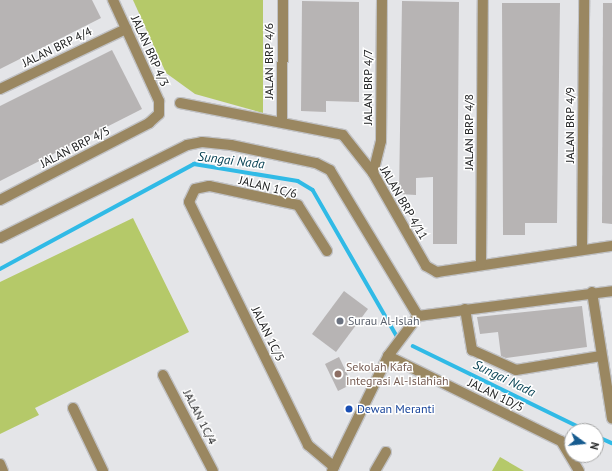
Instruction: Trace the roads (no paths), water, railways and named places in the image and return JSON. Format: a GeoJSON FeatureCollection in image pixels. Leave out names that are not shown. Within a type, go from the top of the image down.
{"type":"FeatureCollection","features":[{"type":"Feature","properties":{"kind":"street","name":"JALAN BRP 4/3"},"geometry":{"type":"LineString","coordinates":[[113,0],[159,101],[159,114]]}},
{"type":"Feature","properties":{"kind":"street","name":"JALAN BRP 4/6"},"geometry":{"type":"LineString","coordinates":[[282,121],[283,0]]}},
{"type":"Feature","properties":{"kind":"street","name":"JALAN BRP 4/7"},"geometry":{"type":"LineString","coordinates":[[372,173],[378,163],[381,141],[382,0]]}},
{"type":"Feature","properties":{"kind":"street","name":"JALAN BRP 4/8"},"geometry":{"type":"LineString","coordinates":[[481,264],[483,0]]}},
{"type":"Feature","properties":{"kind":"street","name":"JALAN BRP 4/9"},"geometry":{"type":"LineString","coordinates":[[582,250],[584,0]]}},
{"type":"Feature","properties":{"kind":"street","name":"JALAN BRP 4/4"},"geometry":{"type":"LineString","coordinates":[[0,89],[126,29]]}},
{"type":"Feature","properties":{"kind":"street","name":"JALAN BRP 4/11"},"geometry":{"type":"LineString","coordinates":[[180,103],[282,121],[342,135],[372,173],[429,269],[437,272],[481,264],[612,246]]}},
{"type":"Feature","properties":{"kind":"street","name":"JALAN BRP 4/5"},"geometry":{"type":"LineString","coordinates":[[0,200],[149,124],[159,114]]}},
{"type":"Feature","properties":{"kind":"street"},"geometry":{"type":"LineString","coordinates":[[0,238],[187,145],[202,142],[231,145],[316,163],[330,170],[345,189],[418,316]]}},
{"type":"Feature","properties":{"kind":"street","name":"JALAN 1C/6"},"geometry":{"type":"LineString","coordinates":[[189,202],[195,189],[209,186],[298,205],[327,251]]}},
{"type":"Feature","properties":{"kind":"street","name":"JALAN 1C/5"},"geometry":{"type":"LineString","coordinates":[[189,202],[308,445],[333,469]]}},
{"type":"Feature","properties":{"kind":"street"},"geometry":{"type":"LineString","coordinates":[[333,469],[388,356],[418,316],[592,292],[612,291]]}},
{"type":"Feature","properties":{"kind":"street"},"geometry":{"type":"LineString","coordinates":[[592,292],[612,418]]}},
{"type":"Feature","properties":{"kind":"street"},"geometry":{"type":"LineString","coordinates":[[465,309],[472,350],[516,370],[601,356]]}},
{"type":"Feature","properties":{"kind":"street","name":"JALAN 1D/5"},"geometry":{"type":"LineString","coordinates":[[388,356],[561,441],[579,471]]}},
{"type":"Feature","properties":{"kind":"street","name":"JALAN 1C/4"},"geometry":{"type":"LineString","coordinates":[[163,374],[213,471]]}},
{"type":"Feature","properties":{"kind":"street"},"geometry":{"type":"LineString","coordinates":[[73,408],[103,471]]}},
{"type":"Feature","properties":{"kind":"street"},"geometry":{"type":"LineString","coordinates":[[375,471],[386,452]]}},
{"type":"Feature","properties":{"kind":"street"},"geometry":{"type":"LineString","coordinates":[[0,464],[3,471]]}},
{"type":"Feature","properties":{"kind":"waterway","name":"Sungai Nada"},"geometry":{"type":"LineString","coordinates":[[0,269],[194,164],[298,181],[313,190],[397,336]]}},
{"type":"Feature","properties":{"kind":"waterway","name":"Sungai Nada"},"geometry":{"type":"LineString","coordinates":[[413,346],[571,423]]}},
{"type":"Feature","properties":{"kind":"waterway","name":"Sungai Nada"},"geometry":{"type":"LineString","coordinates":[[604,440],[612,443]]}},
{"type":"Feature","properties":{"kind":"place","name":"Surau Al-Islah"},"geometry":{"type":"Point","coordinates":[340,321]}},
{"type":"Feature","properties":{"kind":"place","name":"Sekolah Kafa Integrasi Al-Islahiah"},"geometry":{"type":"Point","coordinates":[338,374]}},
{"type":"Feature","properties":{"kind":"place","name":"Dewan Meranti"},"geometry":{"type":"Point","coordinates":[349,409]}}]}
